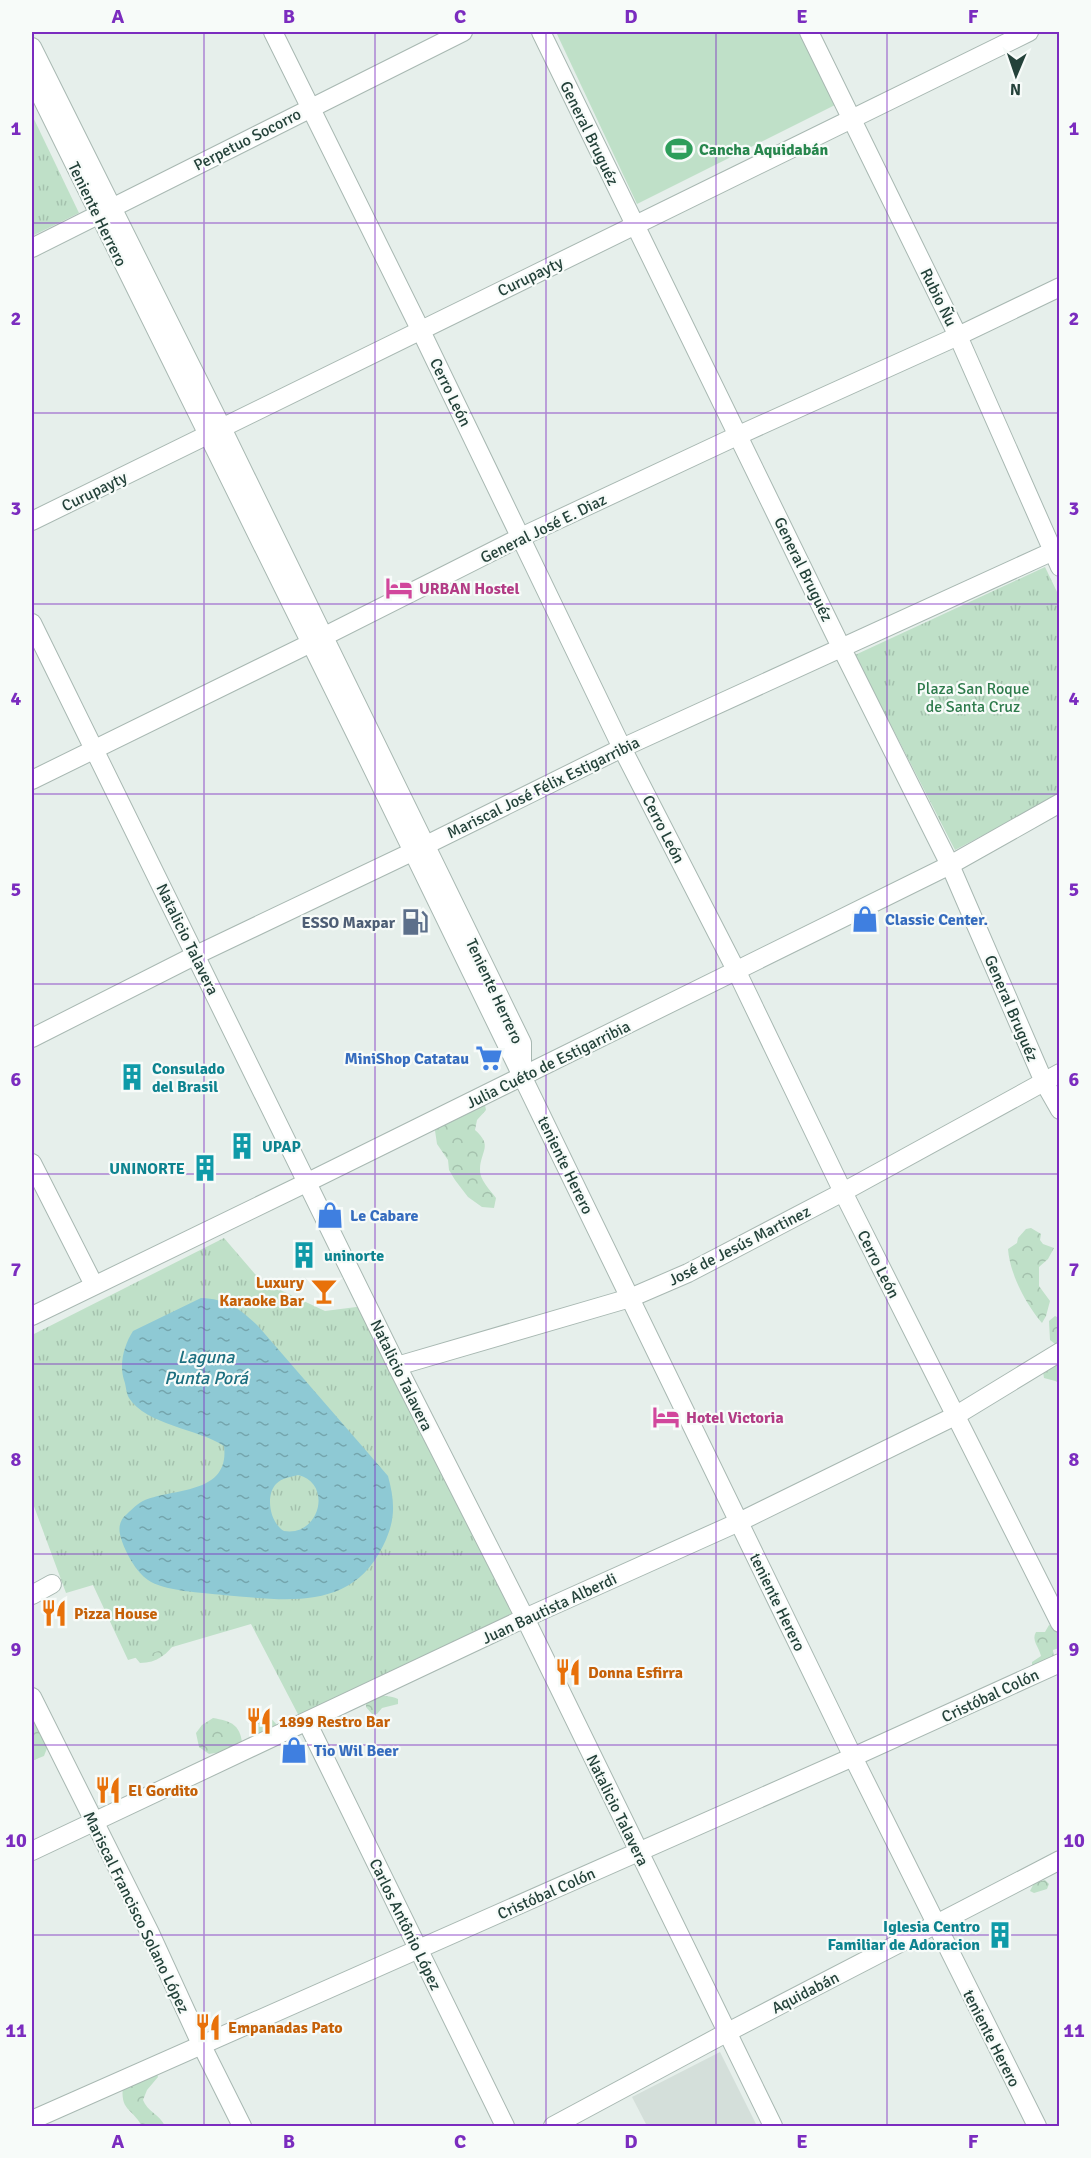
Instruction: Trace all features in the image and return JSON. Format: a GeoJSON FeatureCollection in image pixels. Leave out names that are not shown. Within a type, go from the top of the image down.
{"type":"FeatureCollection","features":[{"type":"Feature","properties":{"kind":"street","name":"Cerro León"},"geometry":{"type":"LineString","coordinates":[[273,32],[421,331],[622,748],[736,970],[843,1192],[1059,1623]]}},
{"type":"Feature","properties":{"kind":"street","name":"Perpetuo Socorro"},"geometry":{"type":"LineString","coordinates":[[32,248],[463,32]]}},
{"type":"Feature","properties":{"kind":"street","name":"General Bruguéz"},"geometry":{"type":"LineString","coordinates":[[541,32],[950,865],[1052,1078],[1059,1110]]}},
{"type":"Feature","properties":{"kind":"street","name":"Rubio Ñu"},"geometry":{"type":"LineString","coordinates":[[809,32],[958,336],[1057,555]]}},
{"type":"Feature","properties":{"kind":"street","name":"Curupayty"},"geometry":{"type":"LineString","coordinates":[[32,521],[1029,32]]}},
{"type":"Feature","properties":{"kind":"street","name":"Teniente Herrero"},"geometry":{"type":"LineString","coordinates":[[32,47],[51,102],[372,751],[523,1076]]}},
{"type":"Feature","properties":{"kind":"street","name":"Teniente Herrero"},"geometry":{"type":"LineString","coordinates":[[32,78],[51,102]]}},
{"type":"Feature","properties":{"kind":"street","name":"General José E. Diaz"},"geometry":{"type":"LineString","coordinates":[[32,780],[318,640],[521,537],[958,336],[1059,287]]}},
{"type":"Feature","properties":{"kind":"street","name":"Mariscal José Félix Estigarribia"},"geometry":{"type":"LineString","coordinates":[[32,1038],[196,955],[622,748],[841,647],[1057,555]]}},
{"type":"Feature","properties":{"kind":"street","name":"Natalicio Talavera"},"geometry":{"type":"LineString","coordinates":[[32,623],[397,1366],[525,1618],[773,2127]]}},
{"type":"Feature","properties":{"kind":"street","name":"Julia Cuéto de Estigarribia"},"geometry":{"type":"LineString","coordinates":[[32,1316],[950,865],[1059,803]]}},
{"type":"Feature","properties":{"kind":"street","name":"teniente Herero"},"geometry":{"type":"LineString","coordinates":[[523,1076],[853,1757],[1036,2127]]}},
{"type":"Feature","properties":{"kind":"street","name":"José de Jesús Martinez"},"geometry":{"type":"LineString","coordinates":[[397,1366],[630,1298],[688,1273],[1052,1078]]}},
{"type":"Feature","properties":{"kind":"street"},"geometry":{"type":"LineString","coordinates":[[32,1163],[94,1285]]}},
{"type":"Feature","properties":{"kind":"street","name":"Juan Bautista Alberdi"},"geometry":{"type":"LineString","coordinates":[[32,1851],[525,1618],[739,1522],[955,1416],[1059,1352]]}},
{"type":"Feature","properties":{"kind":"street"},"geometry":{"type":"LineString","coordinates":[[32,1595],[52,1584]]}},
{"type":"Feature","properties":{"kind":"street","name":"Cristóbal Colón"},"geometry":{"type":"LineString","coordinates":[[32,2120],[639,1853],[1059,1663]]}},
{"type":"Feature","properties":{"kind":"street","name":"Mariscal Francisco Solano López"},"geometry":{"type":"LineString","coordinates":[[32,1697],[150,1933],[242,2127]]}},
{"type":"Feature","properties":{"kind":"street","name":"Carlos Antônio López"},"geometry":{"type":"LineString","coordinates":[[307,1722],[505,2127]]}},
{"type":"Feature","properties":{"kind":"street","name":"Aquidabán"},"geometry":{"type":"LineString","coordinates":[[553,2127],[726,2033],[1059,1860]]}},
{"type":"Feature","properties":{"kind":"shaded area"},"geometry":{"type":"Polygon","coordinates":[[[720,2052],[757,2126],[647,2126],[632,2097],[720,2052]]]}},
{"type":"Feature","properties":{"kind":"green space","name":"Cancha Aquidabán"},"geometry":{"type":"Polygon","coordinates":[[[556,32],[807,32],[841,102],[637,204],[556,32]]]}},
{"type":"Feature","properties":{"kind":"green space"},"geometry":{"type":"Polygon","coordinates":[[[32,115],[79,213],[32,236],[32,115]]]}},
{"type":"Feature","properties":{"kind":"green space","name":"Plaza San Roque de Santa Cruz"},"geometry":{"type":"Polygon","coordinates":[[[1045,567],[1059,596],[1059,795],[955,850],[855,655],[1045,567]]]}},
{"type":"Feature","properties":{"kind":"green space"},"geometry":{"type":"Polygon","coordinates":[[[484,1100],[486,1110],[477,1120],[475,1130],[485,1144],[480,1173],[496,1198],[494,1208],[482,1207],[468,1197],[455,1180],[449,1170],[448,1160],[437,1144],[434,1124],[484,1100]]]}},
{"type":"Feature","properties":{"kind":"green space"},"geometry":{"type":"Polygon","coordinates":[[[1031,1228],[1041,1234],[1040,1240],[1043,1244],[1054,1248],[1048,1259],[1039,1267],[1039,1286],[1050,1301],[1042,1323],[1019,1288],[1009,1259],[1008,1249],[1017,1243],[1018,1238],[1026,1229],[1031,1228]]]}},
{"type":"Feature","properties":{"kind":"green space"},"geometry":{"type":"Polygon","coordinates":[[[224,1238],[261,1281],[325,1311],[364,1306],[520,1617],[301,1720],[251,1624],[128,1660],[93,1585],[66,1593],[32,1501],[32,1335],[224,1238]]]}},
{"type":"Feature","properties":{"kind":"green space"},"geometry":{"type":"Polygon","coordinates":[[[1055,1316],[1059,1318],[1059,1347],[1050,1340],[1049,1321],[1055,1316]]]}},
{"type":"Feature","properties":{"kind":"green space"},"geometry":{"type":"Polygon","coordinates":[[[1059,1364],[1059,1382],[1044,1378],[1043,1372],[1059,1364]]]}},
{"type":"Feature","properties":{"kind":"green space"},"geometry":{"type":"Polygon","coordinates":[[[1049,1625],[1057,1631],[1059,1648],[1053,1650],[1054,1658],[1032,1668],[1032,1662],[1041,1656],[1035,1641],[1036,1632],[1045,1632],[1049,1625]]]}},
{"type":"Feature","properties":{"kind":"green space"},"geometry":{"type":"Polygon","coordinates":[[[177,1640],[170,1650],[157,1659],[140,1663],[135,1657],[177,1640]]]}},
{"type":"Feature","properties":{"kind":"green space"},"geometry":{"type":"Polygon","coordinates":[[[376,1694],[398,1699],[398,1704],[382,1708],[377,1714],[372,1714],[366,1707],[366,1702],[376,1694]]]}},
{"type":"Feature","properties":{"kind":"green space"},"geometry":{"type":"Polygon","coordinates":[[[260,1715],[269,1716],[277,1725],[275,1732],[261,1736],[250,1733],[254,1719],[260,1715]]]}},
{"type":"Feature","properties":{"kind":"green space"},"geometry":{"type":"Polygon","coordinates":[[[213,1718],[233,1724],[239,1732],[242,1743],[222,1752],[209,1754],[199,1747],[196,1733],[202,1725],[213,1718]]]}},
{"type":"Feature","properties":{"kind":"green space"},"geometry":{"type":"Polygon","coordinates":[[[32,1725],[46,1727],[49,1743],[44,1756],[34,1760],[32,1759],[32,1725]]]}},
{"type":"Feature","properties":{"kind":"green space"},"geometry":{"type":"Polygon","coordinates":[[[1045,1880],[1049,1884],[1047,1889],[1034,1893],[1030,1891],[1034,1883],[1045,1880]]]}},
{"type":"Feature","properties":{"kind":"green space"},"geometry":{"type":"Polygon","coordinates":[[[156,2070],[158,2077],[147,2090],[143,2100],[165,2126],[142,2126],[123,2100],[123,2085],[156,2070]]]}},
{"type":"Feature","properties":{"kind":"water","name":"Laguna Punta Porá"},"geometry":{"type":"Polygon","coordinates":[[[201,1298],[218,1300],[232,1306],[258,1326],[388,1476],[393,1503],[390,1528],[383,1546],[369,1567],[353,1582],[335,1592],[314,1597],[270,1599],[163,1587],[148,1580],[139,1572],[120,1535],[119,1528],[122,1519],[145,1500],[210,1481],[219,1473],[224,1462],[224,1446],[201,1435],[160,1421],[137,1407],[129,1398],[122,1361],[127,1342],[133,1331],[201,1298]],[[298,1475],[289,1477],[278,1482],[273,1489],[270,1502],[272,1516],[284,1531],[296,1531],[306,1526],[318,1508],[316,1488],[309,1480],[298,1475]]]}},
{"type":"Feature","properties":{"kind":"place","name":"Cancha Aquidabán"},"geometry":{"type":"Point","coordinates":[679,149]}},
{"type":"Feature","properties":{"kind":"place","name":"URBAN Hostel"},"geometry":{"type":"Point","coordinates":[399,588]}},
{"type":"Feature","properties":{"kind":"place","name":"Classic Center."},"geometry":{"type":"Point","coordinates":[865,919]}},
{"type":"Feature","properties":{"kind":"place","name":"ESSO Maxpar"},"geometry":{"type":"Point","coordinates":[415,922]}},
{"type":"Feature","properties":{"kind":"place","name":"MiniShop Catatau"},"geometry":{"type":"Point","coordinates":[489,1058]}},
{"type":"Feature","properties":{"kind":"place","name":"Consulado del Brasil"},"geometry":{"type":"Point","coordinates":[132,1077]}},
{"type":"Feature","properties":{"kind":"place","name":"UPAP"},"geometry":{"type":"Point","coordinates":[242,1146]}},
{"type":"Feature","properties":{"kind":"place","name":"UNINORTE"},"geometry":{"type":"Point","coordinates":[205,1168]}},
{"type":"Feature","properties":{"kind":"place","name":"Le Cabare"},"geometry":{"type":"Point","coordinates":[330,1215]}},
{"type":"Feature","properties":{"kind":"place","name":"uninorte"},"geometry":{"type":"Point","coordinates":[304,1255]}},
{"type":"Feature","properties":{"kind":"place","name":"Luxury Karaoke Bar"},"geometry":{"type":"Point","coordinates":[324,1291]}},
{"type":"Feature","properties":{"kind":"place","name":"Hotel Victoria"},"geometry":{"type":"Point","coordinates":[666,1417]}},
{"type":"Feature","properties":{"kind":"place","name":"Pizza House"},"geometry":{"type":"Point","coordinates":[54,1613]}},
{"type":"Feature","properties":{"kind":"place","name":"Donna Esfirra"},"geometry":{"type":"Point","coordinates":[568,1672]}},
{"type":"Feature","properties":{"kind":"place","name":"1899 Restro Bar"},"geometry":{"type":"Point","coordinates":[259,1721]}},
{"type":"Feature","properties":{"kind":"place","name":"Tio Wil Beer"},"geometry":{"type":"Point","coordinates":[294,1750]}},
{"type":"Feature","properties":{"kind":"place","name":"El Gordito"},"geometry":{"type":"Point","coordinates":[108,1790]}},
{"type":"Feature","properties":{"kind":"place","name":"Iglesia Centro Familiar de Adoracion"},"geometry":{"type":"Point","coordinates":[1000,1935]}},
{"type":"Feature","properties":{"kind":"place","name":"Empanadas Pato"},"geometry":{"type":"Point","coordinates":[208,2027]}}]}
